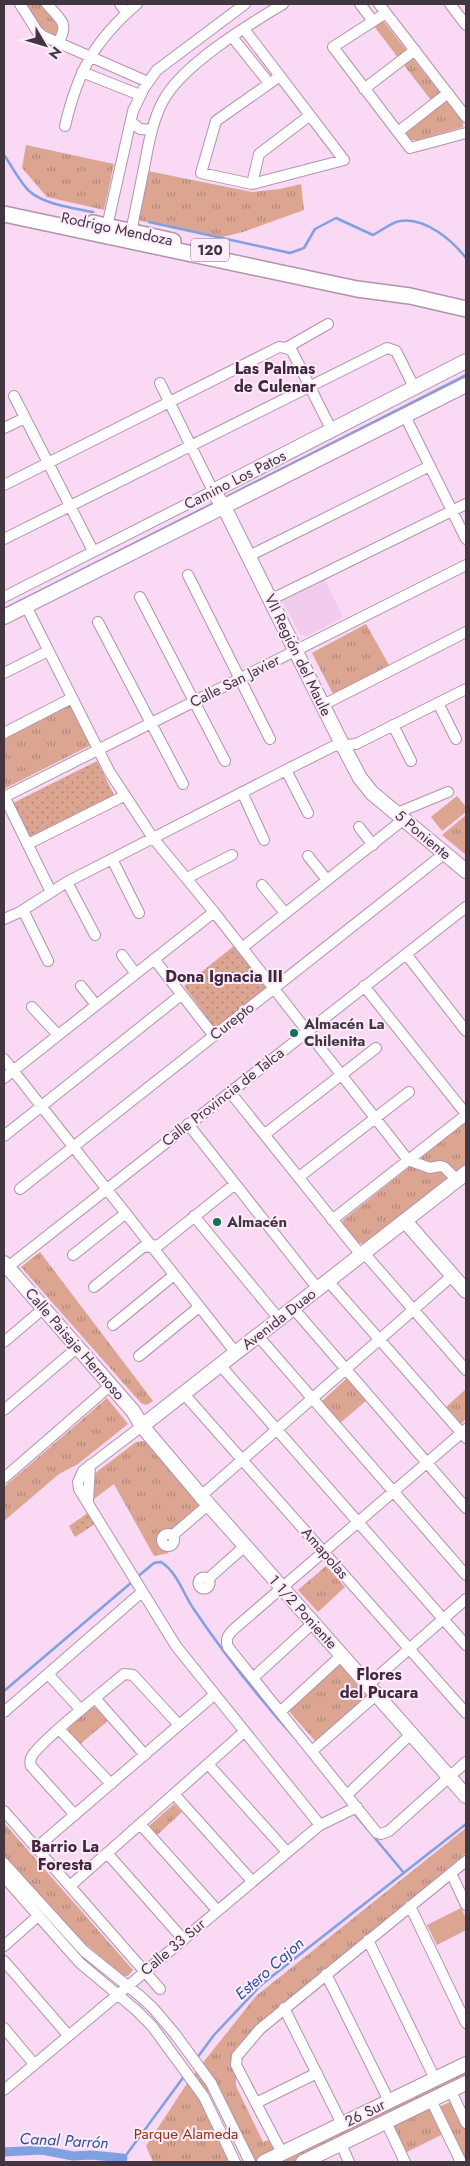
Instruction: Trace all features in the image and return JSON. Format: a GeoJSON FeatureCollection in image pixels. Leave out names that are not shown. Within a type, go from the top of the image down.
{"type":"FeatureCollection","features":[{"type":"Feature","properties":{"kind":"main road","name":"Rodrigo Mendoza"},"geometry":{"type":"LineString","coordinates":[[4,205],[106,231]]}},
{"type":"Feature","properties":{"kind":"main road","name":"Rodrigo Mendoza"},"geometry":{"type":"LineString","coordinates":[[4,214],[106,231],[287,274],[357,289],[410,296],[466,309]]}},
{"type":"Feature","properties":{"kind":"main road","name":"Rodrigo Mendoza"},"geometry":{"type":"LineString","coordinates":[[357,289],[403,304],[466,320]]}},
{"type":"Feature","properties":{"kind":"street"},"geometry":{"type":"LineString","coordinates":[[20,4],[37,31],[58,43],[148,82]]}},
{"type":"Feature","properties":{"kind":"street"},"geometry":{"type":"LineString","coordinates":[[47,4],[64,27],[64,32],[58,43]]}},
{"type":"Feature","properties":{"kind":"street"},"geometry":{"type":"LineString","coordinates":[[120,4],[127,13]]}},
{"type":"Feature","properties":{"kind":"street"},"geometry":{"type":"LineString","coordinates":[[65,126],[82,72],[89,57],[106,34],[137,4]]}},
{"type":"Feature","properties":{"kind":"street"},"geometry":{"type":"LineString","coordinates":[[106,231],[131,122],[140,95],[157,70],[245,4]]}},
{"type":"Feature","properties":{"kind":"street"},"geometry":{"type":"LineString","coordinates":[[130,236],[152,130],[164,99],[174,85],[188,71],[244,29],[283,4]]}},
{"type":"Feature","properties":{"kind":"street"},"geometry":{"type":"LineString","coordinates":[[360,4],[373,21]]}},
{"type":"Feature","properties":{"kind":"street"},"geometry":{"type":"LineString","coordinates":[[379,4],[466,117]]}},
{"type":"Feature","properties":{"kind":"street"},"geometry":{"type":"LineString","coordinates":[[450,4],[466,25]]}},
{"type":"Feature","properties":{"kind":"street"},"geometry":{"type":"LineString","coordinates":[[386,13],[333,48],[410,148],[466,133]]}},
{"type":"Feature","properties":{"kind":"street"},"geometry":{"type":"LineString","coordinates":[[244,29],[280,76],[309,116],[344,160],[252,184],[201,173],[216,121],[280,76]]}},
{"type":"Feature","properties":{"kind":"street"},"geometry":{"type":"LineString","coordinates":[[233,38],[269,83]]}},
{"type":"Feature","properties":{"kind":"street"},"geometry":{"type":"LineString","coordinates":[[364,89],[415,50]]}},
{"type":"Feature","properties":{"kind":"street"},"geometry":{"type":"LineString","coordinates":[[82,72],[140,95]]}},
{"type":"Feature","properties":{"kind":"street"},"geometry":{"type":"LineString","coordinates":[[398,132],[448,93]]}},
{"type":"Feature","properties":{"kind":"street"},"geometry":{"type":"LineString","coordinates":[[252,184],[260,154],[309,116]]}},
{"type":"Feature","properties":{"kind":"street"},"geometry":{"type":"LineString","coordinates":[[131,122],[140,129],[152,130]]}},
{"type":"Feature","properties":{"kind":"street"},"geometry":{"type":"LineString","coordinates":[[286,348],[328,324]]}},
{"type":"Feature","properties":{"kind":"street"},"geometry":{"type":"LineString","coordinates":[[4,485],[278,347],[292,351],[332,431]]}},
{"type":"Feature","properties":{"kind":"street"},"geometry":{"type":"LineString","coordinates":[[4,539],[190,444],[387,348],[396,351],[415,389]]}},
{"type":"Feature","properties":{"kind":"street","name":"Camino Los Patos"},"geometry":{"type":"LineString","coordinates":[[4,597],[415,389],[466,361]]}},
{"type":"Feature","properties":{"kind":"street"},"geometry":{"type":"LineString","coordinates":[[160,383],[213,491]]}},
{"type":"Feature","properties":{"kind":"street","name":"Camino Los Patos"},"geometry":{"type":"LineString","coordinates":[[4,617],[466,386]]}},
{"type":"Feature","properties":{"kind":"street"},"geometry":{"type":"LineString","coordinates":[[14,396],[93,552]]}},
{"type":"Feature","properties":{"kind":"street"},"geometry":{"type":"LineString","coordinates":[[406,416],[466,539]]}},
{"type":"Feature","properties":{"kind":"street"},"geometry":{"type":"LineString","coordinates":[[4,428],[25,418]]}},
{"type":"Feature","properties":{"kind":"street"},"geometry":{"type":"LineString","coordinates":[[249,556],[430,466]]}},
{"type":"Feature","properties":{"kind":"street","name":"VII Región del Maule"},"geometry":{"type":"LineString","coordinates":[[213,491],[224,506],[360,778],[380,799]]}},
{"type":"Feature","properties":{"kind":"street"},"geometry":{"type":"LineString","coordinates":[[270,600],[466,504]]}},
{"type":"Feature","properties":{"kind":"street","name":"Calle San Javier"},"geometry":{"type":"LineString","coordinates":[[4,797],[466,565]]}},
{"type":"Feature","properties":{"kind":"street"},"geometry":{"type":"LineString","coordinates":[[188,575],[270,738]]}},
{"type":"Feature","properties":{"kind":"street"},"geometry":{"type":"LineString","coordinates":[[140,597],[224,761]]}},
{"type":"Feature","properties":{"kind":"street"},"geometry":{"type":"LineString","coordinates":[[26,606],[98,750],[124,796],[153,838],[214,912],[408,1160],[430,1168],[444,1167],[462,1176]]}},
{"type":"Feature","properties":{"kind":"street"},"geometry":{"type":"LineString","coordinates":[[98,622],[183,784]]}},
{"type":"Feature","properties":{"kind":"street"},"geometry":{"type":"LineString","coordinates":[[323,705],[466,632]]}},
{"type":"Feature","properties":{"kind":"street"},"geometry":{"type":"LineString","coordinates":[[4,673],[48,651]]}},
{"type":"Feature","properties":{"kind":"street"},"geometry":{"type":"LineString","coordinates":[[4,919],[23,910],[67,882],[334,746],[356,744],[466,689]]}},
{"type":"Feature","properties":{"kind":"street"},"geometry":{"type":"LineString","coordinates":[[4,733],[72,698]]}},
{"type":"Feature","properties":{"kind":"street"},"geometry":{"type":"LineString","coordinates":[[438,703],[456,739]]}},
{"type":"Feature","properties":{"kind":"street"},"geometry":{"type":"LineString","coordinates":[[393,725],[411,761]]}},
{"type":"Feature","properties":{"kind":"street"},"geometry":{"type":"LineString","coordinates":[[286,770],[308,813]]}},
{"type":"Feature","properties":{"kind":"street"},"geometry":{"type":"LineString","coordinates":[[242,792],[264,840]]}},
{"type":"Feature","properties":{"kind":"street"},"geometry":{"type":"LineString","coordinates":[[242,948],[373,844],[400,816],[448,792]]}},
{"type":"Feature","properties":{"kind":"street"},"geometry":{"type":"LineString","coordinates":[[28,844],[124,796]]}},
{"type":"Feature","properties":{"kind":"street"},"geometry":{"type":"LineString","coordinates":[[4,797],[51,892]]}},
{"type":"Feature","properties":{"kind":"street","name":"5 Poniente"},"geometry":{"type":"LineString","coordinates":[[380,799],[466,871]]}},
{"type":"Feature","properties":{"kind":"street"},"geometry":{"type":"LineString","coordinates":[[358,827],[373,844]]}},
{"type":"Feature","properties":{"kind":"street","name":"Curepto"},"geometry":{"type":"LineString","coordinates":[[20,1189],[445,853]]}},
{"type":"Feature","properties":{"kind":"street"},"geometry":{"type":"LineString","coordinates":[[187,878],[232,855]]}},
{"type":"Feature","properties":{"kind":"street"},"geometry":{"type":"LineString","coordinates":[[308,856],[327,880]]}},
{"type":"Feature","properties":{"kind":"street"},"geometry":{"type":"LineString","coordinates":[[112,859],[138,913]]}},
{"type":"Feature","properties":{"kind":"street"},"geometry":{"type":"LineString","coordinates":[[67,882],[95,935]]}},
{"type":"Feature","properties":{"kind":"street"},"geometry":{"type":"LineString","coordinates":[[262,885],[285,914]]}},
{"type":"Feature","properties":{"kind":"street","name":"Calle Provincia de Talca"},"geometry":{"type":"LineString","coordinates":[[5,1267],[466,907]]}},
{"type":"Feature","properties":{"kind":"street"},"geometry":{"type":"LineString","coordinates":[[23,910],[48,961]]}},
{"type":"Feature","properties":{"kind":"street"},"geometry":{"type":"LineString","coordinates":[[4,1078],[214,912]]}},
{"type":"Feature","properties":{"kind":"street"},"geometry":{"type":"LineString","coordinates":[[406,954],[466,1030]]}},
{"type":"Feature","properties":{"kind":"street"},"geometry":{"type":"LineString","coordinates":[[122,956],[136,974]]}},
{"type":"Feature","properties":{"kind":"street"},"geometry":{"type":"LineString","coordinates":[[154,959],[214,1036]]}},
{"type":"Feature","properties":{"kind":"street"},"geometry":{"type":"LineString","coordinates":[[81,986],[96,1005]]}},
{"type":"Feature","properties":{"kind":"street"},"geometry":{"type":"LineString","coordinates":[[332,1220],[466,1114],[364,986]]}},
{"type":"Feature","properties":{"kind":"street"},"geometry":{"type":"LineString","coordinates":[[4,1136],[181,994]]}},
{"type":"Feature","properties":{"kind":"street"},"geometry":{"type":"LineString","coordinates":[[32,1007],[58,1035]]}},
{"type":"Feature","properties":{"kind":"street"},"geometry":{"type":"LineString","coordinates":[[265,1134],[376,1048]]}},
{"type":"Feature","properties":{"kind":"street"},"geometry":{"type":"LineString","coordinates":[[4,1059],[236,1353]]}},
{"type":"Feature","properties":{"kind":"street"},"geometry":{"type":"LineString","coordinates":[[230,1092],[332,1220],[466,1370]]}},
{"type":"Feature","properties":{"kind":"street"},"geometry":{"type":"LineString","coordinates":[[299,1177],[410,1092]]}},
{"type":"Feature","properties":{"kind":"street"},"geometry":{"type":"LineString","coordinates":[[188,1124],[235,1184],[323,1285],[380,1339],[465,1433],[427,1462],[229,1634],[226,1642],[348,1796],[352,1809],[372,1829],[380,1834],[390,1831],[466,1762]]}},
{"type":"Feature","properties":{"kind":"street","name":"Avenida Duao"},"geometry":{"type":"LineString","coordinates":[[140,1589],[88,1503],[90,1465],[184,1394],[462,1176]]}},
{"type":"Feature","properties":{"kind":"street"},"geometry":{"type":"LineString","coordinates":[[94,1287],[143,1247],[159,1245],[235,1184]]}},
{"type":"Feature","properties":{"kind":"street"},"geometry":{"type":"LineString","coordinates":[[73,1254],[126,1213]]}},
{"type":"Feature","properties":{"kind":"street"},"geometry":{"type":"LineString","coordinates":[[194,1216],[279,1319]]}},
{"type":"Feature","properties":{"kind":"street"},"geometry":{"type":"LineString","coordinates":[[405,1221],[466,1291]]}},
{"type":"Feature","properties":{"kind":"street","name":"Calle Paisaje Hermoso"},"geometry":{"type":"LineString","coordinates":[[5,1267],[44,1308],[134,1411],[142,1426]]}},
{"type":"Feature","properties":{"kind":"street"},"geometry":{"type":"LineString","coordinates":[[113,1325],[174,1275]]}},
{"type":"Feature","properties":{"kind":"street"},"geometry":{"type":"LineString","coordinates":[[173,1535],[242,1460],[453,1275]]}},
{"type":"Feature","properties":{"kind":"street"},"geometry":{"type":"LineString","coordinates":[[139,1356],[199,1307]]}},
{"type":"Feature","properties":{"kind":"street"},"geometry":{"type":"LineString","coordinates":[[4,1342],[44,1308]]}},
{"type":"Feature","properties":{"kind":"street"},"geometry":{"type":"LineString","coordinates":[[293,1308],[466,1508]]}},
{"type":"Feature","properties":{"kind":"street"},"geometry":{"type":"LineString","coordinates":[[258,1336],[466,1576]]}},
{"type":"Feature","properties":{"kind":"street"},"geometry":{"type":"LineString","coordinates":[[4,1410],[78,1347]]}},
{"type":"Feature","properties":{"kind":"street"},"geometry":{"type":"LineString","coordinates":[[220,1365],[466,1645]]}},
{"type":"Feature","properties":{"kind":"street"},"geometry":{"type":"LineString","coordinates":[[4,1478],[111,1385]]}},
{"type":"Feature","properties":{"kind":"street","name":"Amapolas"},"geometry":{"type":"LineString","coordinates":[[184,1394],[466,1713]]}},
{"type":"Feature","properties":{"kind":"street","name":"1 1/2 Poniente"},"geometry":{"type":"LineString","coordinates":[[142,1426],[204,1500],[466,1796]]}},
{"type":"Feature","properties":{"kind":"street"},"geometry":{"type":"LineString","coordinates":[[208,1579],[245,1546]]}},
{"type":"Feature","properties":{"kind":"street"},"geometry":{"type":"LineString","coordinates":[[4,1712],[140,1589],[176,1646],[320,1825]]}},
{"type":"Feature","properties":{"kind":"street"},"geometry":{"type":"LineString","coordinates":[[312,1751],[409,1649],[466,1599]]}},
{"type":"Feature","properties":{"kind":"street"},"geometry":{"type":"LineString","coordinates":[[253,1678],[313,1623]]}},
{"type":"Feature","properties":{"kind":"street"},"geometry":{"type":"LineString","coordinates":[[280,1712],[342,1655]]}},
{"type":"Feature","properties":{"kind":"street"},"geometry":{"type":"LineString","coordinates":[[48,1674],[81,1710]]}},
{"type":"Feature","properties":{"kind":"street"},"geometry":{"type":"LineString","coordinates":[[75,1815],[33,1770],[30,1761],[34,1752],[59,1729],[124,1674],[130,1674],[179,1725]]}},
{"type":"Feature","properties":{"kind":"street"},"geometry":{"type":"LineString","coordinates":[[36,1848],[214,1695]]}},
{"type":"Feature","properties":{"kind":"street"},"geometry":{"type":"LineString","coordinates":[[95,1698],[145,1755]]}},
{"type":"Feature","properties":{"kind":"street"},"geometry":{"type":"LineString","coordinates":[[59,1729],[111,1784]]}},
{"type":"Feature","properties":{"kind":"street"},"geometry":{"type":"LineString","coordinates":[[70,1886],[244,1732]]}},
{"type":"Feature","properties":{"kind":"street"},"geometry":{"type":"LineString","coordinates":[[348,1796],[411,1734]]}},
{"type":"Feature","properties":{"kind":"street"},"geometry":{"type":"LineString","coordinates":[[208,1764],[287,1852]]}},
{"type":"Feature","properties":{"kind":"street"},"geometry":{"type":"LineString","coordinates":[[174,1794],[252,1881]]}},
{"type":"Feature","properties":{"kind":"street","name":"Calle 33 Sur"},"geometry":{"type":"LineString","coordinates":[[4,2090],[116,1994],[320,1825],[352,1809]]}},
{"type":"Feature","properties":{"kind":"street"},"geometry":{"type":"LineString","coordinates":[[4,1811],[160,1989]]}},
{"type":"Feature","properties":{"kind":"street"},"geometry":{"type":"LineString","coordinates":[[140,1824],[217,1910]]}},
{"type":"Feature","properties":{"kind":"street"},"geometry":{"type":"LineString","coordinates":[[107,1853],[184,1939]]}},
{"type":"Feature","properties":{"kind":"street"},"geometry":{"type":"LineString","coordinates":[[282,2153],[236,2064],[237,2056],[253,2035],[284,2008],[466,1861]]}},
{"type":"Feature","properties":{"kind":"street"},"geometry":{"type":"LineString","coordinates":[[4,1863],[84,1952],[153,2008],[186,2047],[218,2095],[250,2162]]}},
{"type":"Feature","properties":{"kind":"street"},"geometry":{"type":"LineString","coordinates":[[451,1873],[466,1905]]}},
{"type":"Feature","properties":{"kind":"street"},"geometry":{"type":"LineString","coordinates":[[4,1877],[80,1963],[136,2010],[152,2026],[204,2097],[235,2162]]}},
{"type":"Feature","properties":{"kind":"street"},"geometry":{"type":"LineString","coordinates":[[410,1906],[466,2023]]}},
{"type":"Feature","properties":{"kind":"street"},"geometry":{"type":"LineString","coordinates":[[4,1946],[38,1916]]}},
{"type":"Feature","properties":{"kind":"street"},"geometry":{"type":"LineString","coordinates":[[368,1940],[436,2079]]}},
{"type":"Feature","properties":{"kind":"street"},"geometry":{"type":"LineString","coordinates":[[4,1961],[68,2035]]}},
{"type":"Feature","properties":{"kind":"street"},"geometry":{"type":"LineString","coordinates":[[326,1974],[389,2101]]}},
{"type":"Feature","properties":{"kind":"street"},"geometry":{"type":"LineString","coordinates":[[284,2008],[342,2124]]}},
{"type":"Feature","properties":{"kind":"street"},"geometry":{"type":"LineString","coordinates":[[4,2028],[34,2064]]}},
{"type":"Feature","properties":{"kind":"street","name":"26 Sur"},"geometry":{"type":"LineString","coordinates":[[264,2162],[466,2064]]}},
{"type":"Feature","properties":{"kind":"street"},"geometry":{"type":"LineString","coordinates":[[256,2103],[317,2073]]}},
{"type":"Feature","properties":{"kind":"street","name":"26 Sur"},"geometry":{"type":"LineString","coordinates":[[303,2162],[466,2083]]}},
{"type":"Feature","properties":{"kind":"street"},"geometry":{"type":"LineString","coordinates":[[451,2091],[466,2123]]}},
{"type":"Feature","properties":{"kind":"street"},"geometry":{"type":"LineString","coordinates":[[431,2100],[461,2162]]}},
{"type":"Feature","properties":{"kind":"street"},"geometry":{"type":"LineString","coordinates":[[386,2122],[405,2162]]}},
{"type":"Feature","properties":{"kind":"street"},"geometry":{"type":"LineString","coordinates":[[340,2144],[350,2162]]}},
{"type":"Feature","properties":{"kind":"shaded area"},"geometry":{"type":"Polygon","coordinates":[[[325,580],[343,617],[307,636],[300,635],[283,601],[325,580]]]}},
{"type":"Feature","properties":{"kind":"green space"},"geometry":{"type":"Polygon","coordinates":[[[25,4],[41,4],[60,29],[57,37],[42,28],[25,4]]]}},
{"type":"Feature","properties":{"kind":"green space"},"geometry":{"type":"Polygon","coordinates":[[[381,20],[463,122],[463,127],[418,140],[411,140],[403,133],[437,108],[373,25],[381,20]]]}},
{"type":"Feature","properties":{"kind":"green space"},"geometry":{"type":"Polygon","coordinates":[[[26,145],[114,164],[104,210],[47,197],[22,168],[26,145]]]}},
{"type":"Feature","properties":{"kind":"green space"},"geometry":{"type":"Polygon","coordinates":[[[148,171],[252,192],[280,189],[301,184],[304,210],[243,232],[218,238],[138,220],[148,171]]]}},
{"type":"Feature","properties":{"kind":"green space"},"geometry":{"type":"Polygon","coordinates":[[[366,624],[389,665],[333,694],[312,653],[366,624]]]}},
{"type":"Feature","properties":{"kind":"green space"},"geometry":{"type":"Polygon","coordinates":[[[70,704],[91,745],[4,789],[4,737],[70,704]]]}},
{"type":"Feature","properties":{"kind":"green space"},"geometry":{"type":"Polygon","coordinates":[[[97,761],[114,795],[29,838],[13,803],[97,761]]]}},
{"type":"Feature","properties":{"kind":"green space"},"geometry":{"type":"Polygon","coordinates":[[[457,796],[466,807],[466,812],[442,831],[431,817],[457,796]]]}},
{"type":"Feature","properties":{"kind":"green space"},"geometry":{"type":"Polygon","coordinates":[[[466,815],[466,855],[442,835],[466,815]]]}},
{"type":"Feature","properties":{"kind":"green space"},"geometry":{"type":"Polygon","coordinates":[[[235,945],[269,989],[216,1030],[184,986],[235,945]]]}},
{"type":"Feature","properties":{"kind":"green space"},"geometry":{"type":"Polygon","coordinates":[[[466,1122],[466,1164],[363,1244],[355,1242],[342,1226],[343,1220],[466,1122]]]}},
{"type":"Feature","properties":{"kind":"green space"},"geometry":{"type":"Polygon","coordinates":[[[40,1252],[153,1401],[146,1405],[141,1403],[21,1267],[40,1252]]]}},
{"type":"Feature","properties":{"kind":"green space"},"geometry":{"type":"Polygon","coordinates":[[[347,1378],[367,1400],[339,1424],[320,1403],[347,1378]]]}},
{"type":"Feature","properties":{"kind":"green space"},"geometry":{"type":"Polygon","coordinates":[[[466,1389],[466,1419],[461,1424],[446,1407],[466,1389]]]}},
{"type":"Feature","properties":{"kind":"green space"},"geometry":{"type":"Polygon","coordinates":[[[107,1398],[128,1424],[78,1464],[59,1474],[4,1521],[4,1487],[107,1398]]]}},
{"type":"Feature","properties":{"kind":"green space"},"geometry":{"type":"Polygon","coordinates":[[[144,1441],[203,1509],[172,1533],[167,1533],[164,1536],[162,1543],[169,1553],[154,1556],[114,1484],[94,1499],[94,1474],[136,1442],[144,1441]]]}},
{"type":"Feature","properties":{"kind":"green space"},"geometry":{"type":"Polygon","coordinates":[[[92,1510],[98,1522],[75,1537],[69,1526],[92,1510]]]}},
{"type":"Feature","properties":{"kind":"green space"},"geometry":{"type":"Polygon","coordinates":[[[326,1566],[345,1587],[318,1612],[298,1590],[326,1566]]]}},
{"type":"Feature","properties":{"kind":"green space"},"geometry":{"type":"Polygon","coordinates":[[[340,1664],[367,1697],[316,1742],[288,1710],[340,1664]]]}},
{"type":"Feature","properties":{"kind":"green space"},"geometry":{"type":"Polygon","coordinates":[[[92,1707],[98,1709],[109,1720],[79,1745],[68,1730],[69,1726],[92,1707]]]}},
{"type":"Feature","properties":{"kind":"green space"},"geometry":{"type":"Polygon","coordinates":[[[174,1804],[182,1812],[156,1836],[150,1829],[150,1825],[174,1804]]]}},
{"type":"Feature","properties":{"kind":"green space"},"geometry":{"type":"Polygon","coordinates":[[[4,1823],[133,1970],[128,1976],[124,1976],[75,1935],[4,1855],[4,1823]]]}},
{"type":"Feature","properties":{"kind":"green space","name":"Parque Alameda"},"geometry":{"type":"Polygon","coordinates":[[[466,1828],[466,1853],[254,2030],[232,2059],[236,2073],[236,2086],[263,2142],[268,2140],[275,2151],[255,2162],[216,2082],[205,2097],[231,2162],[153,2162],[146,2146],[190,2079],[256,1996],[466,1828]]]}},
{"type":"Feature","properties":{"kind":"green space"},"geometry":{"type":"Polygon","coordinates":[[[461,1908],[466,1918],[466,1930],[437,1945],[427,1925],[461,1908]]]}},
{"type":"Feature","properties":{"kind":"green space"},"geometry":{"type":"Polygon","coordinates":[[[466,2069],[466,2079],[295,2162],[276,2162],[466,2069]]]}},
{"type":"Feature","properties":{"kind":"green space"},"geometry":{"type":"Polygon","coordinates":[[[452,2101],[466,2130],[466,2162],[463,2162],[437,2108],[452,2101]]]}},
{"type":"Feature","properties":{"kind":"green space"},"geometry":{"type":"Polygon","coordinates":[[[430,2108],[443,2134],[405,2153],[392,2127],[430,2108]]]}},
{"type":"Feature","properties":{"kind":"waterway"},"geometry":{"type":"LineString","coordinates":[[4,155],[22,183],[36,196],[60,205],[93,212]]}},
{"type":"Feature","properties":{"kind":"waterway"},"geometry":{"type":"LineString","coordinates":[[149,222],[290,253],[304,248],[315,229],[336,218],[373,235],[397,222],[409,221],[428,226],[437,231],[446,237],[466,258]]}},
{"type":"Feature","properties":{"kind":"waterway"},"geometry":{"type":"LineString","coordinates":[[228,496],[466,375]]}},
{"type":"Feature","properties":{"kind":"waterway"},"geometry":{"type":"LineString","coordinates":[[4,609],[214,503]]}},
{"type":"Feature","properties":{"kind":"waterway"},"geometry":{"type":"LineString","coordinates":[[136,1578],[154,1563],[161,1562],[167,1566],[176,1577],[193,1608],[229,1659],[295,1738]]}},
{"type":"Feature","properties":{"kind":"waterway"},"geometry":{"type":"LineString","coordinates":[[4,1691],[132,1582]]}},
{"type":"Feature","properties":{"kind":"waterway"},"geometry":{"type":"LineString","coordinates":[[354,1813],[404,1873]]}},
{"type":"Feature","properties":{"kind":"waterway","name":"Estero Cajon"},"geometry":{"type":"LineString","coordinates":[[197,2058],[214,2035],[261,1985],[466,1824]]}},
{"type":"Feature","properties":{"kind":"waterway","name":"Estero Cajon"},"geometry":{"type":"LineString","coordinates":[[121,2162],[185,2075]]}},
{"type":"Feature","properties":{"kind":"waterway","name":"Canal Parrón"},"geometry":{"type":"LineString","coordinates":[[4,2152],[42,2150],[73,2156],[91,2155],[123,2158]]}},
{"type":"Feature","properties":{"kind":"place","name":"Almacén La Chilenita"},"geometry":{"type":"Point","coordinates":[294,1033]}},
{"type":"Feature","properties":{"kind":"place","name":"Almacén"},"geometry":{"type":"Point","coordinates":[217,1222]}},
{"type":"Feature","properties":{"kind":"district","name":"Las Palmas de Culenar"},"geometry":{"type":"Point","coordinates":[275,377]}},
{"type":"Feature","properties":{"kind":"district","name":"Dona Ignacia III"},"geometry":{"type":"Point","coordinates":[224,976]}},
{"type":"Feature","properties":{"kind":"district","name":"Flores del Pucara"},"geometry":{"type":"Point","coordinates":[379,1683]}},
{"type":"Feature","properties":{"kind":"district","name":"Barrio La Foresta"},"geometry":{"type":"Point","coordinates":[65,1855]}}]}
